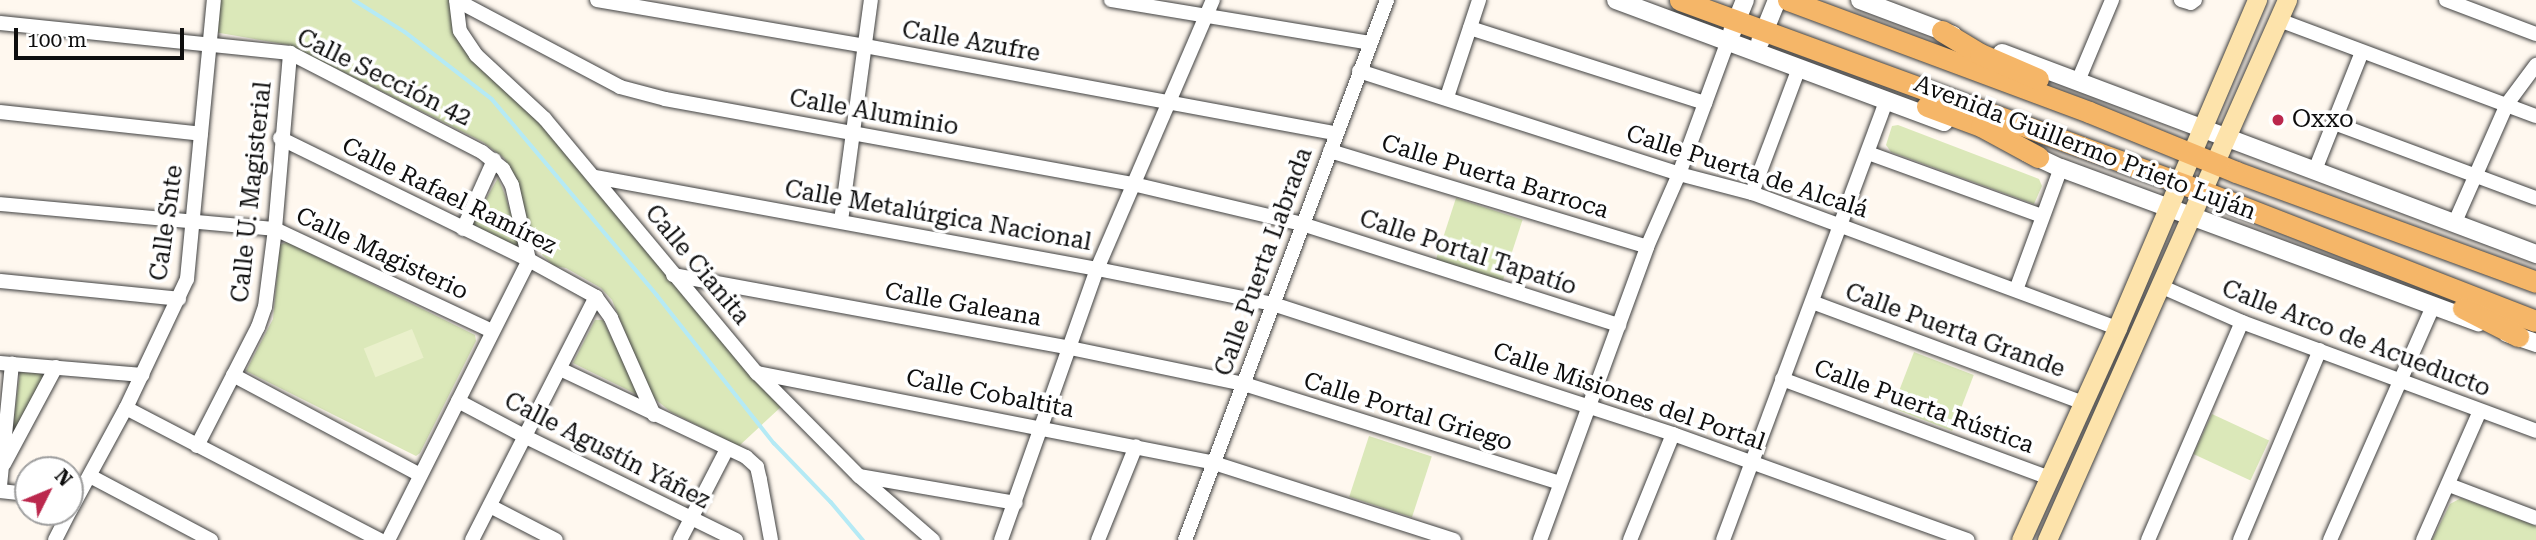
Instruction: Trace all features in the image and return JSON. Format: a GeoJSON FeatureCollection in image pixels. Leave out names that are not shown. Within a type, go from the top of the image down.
{"type":"FeatureCollection","features":[{"type":"Feature","properties":{"kind":"main road","name":"Avenida Guillermo Prieto Luján"},"geometry":{"type":"LineString","coordinates":[[1680,0],[2203,191],[2365,257],[2536,321]]}},
{"type":"Feature","properties":{"kind":"main road","name":"Avenida Guillermo Prieto Luján"},"geometry":{"type":"LineString","coordinates":[[1788,0],[2089,113],[2215,164],[2536,282]]}},
{"type":"Feature","properties":{"kind":"main road"},"geometry":{"type":"LineString","coordinates":[[2021,540],[2118,328],[2200,127],[2257,0]]}},
{"type":"Feature","properties":{"kind":"main road"},"geometry":{"type":"LineString","coordinates":[[2048,540],[2287,0]]}},
{"type":"Feature","properties":{"kind":"main road"},"geometry":{"type":"LineString","coordinates":[[1942,31],[1980,54],[2040,80],[2089,113]]}},
{"type":"Feature","properties":{"kind":"main road"},"geometry":{"type":"LineString","coordinates":[[1866,68],[1902,94],[1980,126],[2038,156]]}},
{"type":"Feature","properties":{"kind":"main road"},"geometry":{"type":"LineString","coordinates":[[2430,242],[2536,269]]}},
{"type":"Feature","properties":{"kind":"main road"},"geometry":{"type":"LineString","coordinates":[[2365,257],[2393,275],[2493,321],[2527,340]]}},
{"type":"Feature","properties":{"kind":"street","name":"Calle Snte"},"geometry":{"type":"LineString","coordinates":[[84,485],[126,408],[187,279],[214,0]]}},
{"type":"Feature","properties":{"kind":"street","name":"Calle Aluminio"},"geometry":{"type":"LineString","coordinates":[[456,0],[620,87],[665,99],[1133,184],[1302,224]]}},
{"type":"Feature","properties":{"kind":"street","name":"Calle Cianita"},"geometry":{"type":"LineString","coordinates":[[456,0],[457,19],[465,42],[531,103],[757,373],[859,476],[933,540]]}},
{"type":"Feature","properties":{"kind":"street","name":"Calle Azufre"},"geometry":{"type":"LineString","coordinates":[[597,0],[865,46],[1336,133]]}},
{"type":"Feature","properties":{"kind":"street"},"geometry":{"type":"LineString","coordinates":[[841,221],[851,131],[872,0]]}},
{"type":"Feature","properties":{"kind":"street"},"geometry":{"type":"LineString","coordinates":[[1111,0],[1370,43]]}},
{"type":"Feature","properties":{"kind":"street"},"geometry":{"type":"LineString","coordinates":[[1001,540],[1097,269],[1213,0]]}},
{"type":"Feature","properties":{"kind":"street","name":"Calle Puerta Labrada"},"geometry":{"type":"LineString","coordinates":[[1186,540],[1387,0]]}},
{"type":"Feature","properties":{"kind":"street"},"geometry":{"type":"LineString","coordinates":[[1447,97],[1479,0]]}},
{"type":"Feature","properties":{"kind":"street","name":"Avenida Guillermo Prieto Luján"},"geometry":{"type":"LineString","coordinates":[[1616,0],[2527,340]]}},
{"type":"Feature","properties":{"kind":"street"},"geometry":{"type":"LineString","coordinates":[[1540,540],[1647,247],[1679,174],[1745,0]]}},
{"type":"Feature","properties":{"kind":"street"},"geometry":{"type":"LineString","coordinates":[[1756,52],[1777,0]]}},
{"type":"Feature","properties":{"kind":"street"},"geometry":{"type":"LineString","coordinates":[[1860,0],[2536,254]]}},
{"type":"Feature","properties":{"kind":"street"},"geometry":{"type":"LineString","coordinates":[[2078,81],[2112,0]]}},
{"type":"Feature","properties":{"kind":"street"},"geometry":{"type":"LineString","coordinates":[[2181,0],[2191,3],[2195,0]]}},
{"type":"Feature","properties":{"kind":"street"},"geometry":{"type":"LineString","coordinates":[[2446,0],[2536,34]]}},
{"type":"Feature","properties":{"kind":"street"},"geometry":{"type":"LineString","coordinates":[[2279,20],[2536,116]]}},
{"type":"Feature","properties":{"kind":"street","name":"Calle Sección 42"},"geometry":{"type":"LineString","coordinates":[[0,23],[290,53],[494,160]]}},
{"type":"Feature","properties":{"kind":"street"},"geometry":{"type":"LineString","coordinates":[[1470,28],[1705,103]]}},
{"type":"Feature","properties":{"kind":"street"},"geometry":{"type":"LineString","coordinates":[[2315,170],[2362,52]]}},
{"type":"Feature","properties":{"kind":"street","name":"Calle U. Magisterial"},"geometry":{"type":"LineString","coordinates":[[197,446],[265,307],[275,229],[280,138],[290,53]]}},
{"type":"Feature","properties":{"kind":"street"},"geometry":{"type":"LineString","coordinates":[[2455,222],[2507,104],[2536,65]]}},
{"type":"Feature","properties":{"kind":"street"},"geometry":{"type":"LineString","coordinates":[[1752,193],[1799,68]]}},
{"type":"Feature","properties":{"kind":"street","name":"Calle Puerta de Alcalá"},"geometry":{"type":"LineString","coordinates":[[1359,71],[1447,97],[1679,174],[1752,193],[2118,328]]}},
{"type":"Feature","properties":{"kind":"street"},"geometry":{"type":"LineString","coordinates":[[1725,540],[1886,101]]}},
{"type":"Feature","properties":{"kind":"street"},"geometry":{"type":"LineString","coordinates":[[0,112],[201,134]]}},
{"type":"Feature","properties":{"kind":"street"},"geometry":{"type":"LineString","coordinates":[[2334,123],[2536,198]]}},
{"type":"Feature","properties":{"kind":"street","name":"Calle Rafael Ramírez"},"geometry":{"type":"LineString","coordinates":[[280,138],[529,260],[596,297]]}},
{"type":"Feature","properties":{"kind":"street","name":"Calle Puerta Barroca"},"geometry":{"type":"LineString","coordinates":[[1330,151],[1647,247]]}},
{"type":"Feature","properties":{"kind":"street"},"geometry":{"type":"LineString","coordinates":[[1868,153],[2042,216]]}},
{"type":"Feature","properties":{"kind":"street"},"geometry":{"type":"LineString","coordinates":[[463,229],[494,160]]}},
{"type":"Feature","properties":{"kind":"street"},"geometry":{"type":"LineString","coordinates":[[388,540],[529,260],[512,185],[494,160]]}},
{"type":"Feature","properties":{"kind":"street"},"geometry":{"type":"LineString","coordinates":[[2016,290],[2061,168]]}},
{"type":"Feature","properties":{"kind":"street","name":"Calle Metalúrgica Nacional"},"geometry":{"type":"LineString","coordinates":[[595,177],[1273,304]]}},
{"type":"Feature","properties":{"kind":"street","name":"Calle Magisterio"},"geometry":{"type":"LineString","coordinates":[[0,204],[275,229],[492,331]]}},
{"type":"Feature","properties":{"kind":"street","name":"Calle Portal Tapatío"},"geometry":{"type":"LineString","coordinates":[[1302,224],[1619,325]]}},
{"type":"Feature","properties":{"kind":"street","name":"Calle Galeana"},"geometry":{"type":"LineString","coordinates":[[673,275],[1070,348],[1244,384]]}},
{"type":"Feature","properties":{"kind":"street"},"geometry":{"type":"LineString","coordinates":[[0,281],[179,299]]}},
{"type":"Feature","properties":{"kind":"street","name":"Calle Arco de Acueducto"},"geometry":{"type":"LineString","coordinates":[[2160,286],[2242,322],[2536,431]]}},
{"type":"Feature","properties":{"kind":"street"},"geometry":{"type":"LineString","coordinates":[[472,540],[596,297],[611,318],[654,415]]}},
{"type":"Feature","properties":{"kind":"street","name":"Calle Puerta Grande"},"geometry":{"type":"LineString","coordinates":[[1812,302],[2083,403]]}},
{"type":"Feature","properties":{"kind":"street","name":"Calle Misiones del Portal"},"geometry":{"type":"LineString","coordinates":[[1273,304],[1673,434],[1968,540]]}},
{"type":"Feature","properties":{"kind":"street"},"geometry":{"type":"LineString","coordinates":[[2330,540],[2434,307]]}},
{"type":"Feature","properties":{"kind":"street"},"geometry":{"type":"LineString","coordinates":[[2148,540],[2242,322]]}},
{"type":"Feature","properties":{"kind":"street"},"geometry":{"type":"LineString","coordinates":[[2240,540],[2320,350]]}},
{"type":"Feature","properties":{"kind":"street"},"geometry":{"type":"LineString","coordinates":[[0,489],[6,363],[142,375]]}},
{"type":"Feature","properties":{"kind":"street"},"geometry":{"type":"LineString","coordinates":[[2,469],[56,367]]}},
{"type":"Feature","properties":{"kind":"street"},"geometry":{"type":"LineString","coordinates":[[561,369],[746,457],[757,467],[771,540]]}},
{"type":"Feature","properties":{"kind":"street","name":"Calle Cobaltita"},"geometry":{"type":"LineString","coordinates":[[757,373],[1214,463],[1454,540]]}},
{"type":"Feature","properties":{"kind":"street"},"geometry":{"type":"LineString","coordinates":[[233,375],[421,475]]}},
{"type":"Feature","properties":{"kind":"street","name":"Calle Puerta Rústica"},"geometry":{"type":"LineString","coordinates":[[1782,379],[2049,478]]}},
{"type":"Feature","properties":{"kind":"street","name":"Calle Portal Griego"},"geometry":{"type":"LineString","coordinates":[[1244,384],[1559,483]]}},
{"type":"Feature","properties":{"kind":"street","name":"Calle Agustín Yáñez"},"geometry":{"type":"LineString","coordinates":[[458,401],[526,438],[736,540]]}},
{"type":"Feature","properties":{"kind":"street"},"geometry":{"type":"LineString","coordinates":[[126,408],[380,540]]}},
{"type":"Feature","properties":{"kind":"street"},"geometry":{"type":"LineString","coordinates":[[2423,540],[2480,411]]}},
{"type":"Feature","properties":{"kind":"street"},"geometry":{"type":"LineString","coordinates":[[1630,540],[1673,434]]}},
{"type":"Feature","properties":{"kind":"street"},"geometry":{"type":"LineString","coordinates":[[1098,540],[1136,446]]}},
{"type":"Feature","properties":{"kind":"street"},"geometry":{"type":"LineString","coordinates":[[680,540],[727,449]]}},
{"type":"Feature","properties":{"kind":"street"},"geometry":{"type":"LineString","coordinates":[[90,476],[211,540]]}},
{"type":"Feature","properties":{"kind":"street"},"geometry":{"type":"LineString","coordinates":[[859,476],[1016,503]]}},
{"type":"Feature","properties":{"kind":"street"},"geometry":{"type":"LineString","coordinates":[[2449,485],[2536,518]]}},
{"type":"Feature","properties":{"kind":"street"},"geometry":{"type":"LineString","coordinates":[[489,506],[555,540]]}},
{"type":"Feature","properties":{"kind":"green space"},"geometry":{"type":"Polygon","coordinates":[[[218,0],[451,0],[454,32],[531,106],[782,406],[739,446],[671,412],[655,399],[647,386],[612,300],[601,288],[566,268],[554,266],[540,253],[531,234],[517,180],[504,158],[483,142],[289,45],[214,32],[218,0]]]}},
{"type":"Feature","properties":{"kind":"green space"},"geometry":{"type":"Polygon","coordinates":[[[1898,125],[2039,179],[2042,186],[2034,204],[1891,152],[1886,145],[1892,126],[1898,125]]]}},
{"type":"Feature","properties":{"kind":"green space"},"geometry":{"type":"Polygon","coordinates":[[[498,178],[522,249],[474,226],[474,220],[498,178]]]}},
{"type":"Feature","properties":{"kind":"green space"},"geometry":{"type":"Polygon","coordinates":[[[1456,198],[1523,220],[1502,281],[1436,260],[1456,198]]]}},
{"type":"Feature","properties":{"kind":"green space"},"geometry":{"type":"Polygon","coordinates":[[[287,242],[475,335],[476,341],[420,453],[416,456],[246,371],[273,319],[280,245],[287,242]]]}},
{"type":"Feature","properties":{"kind":"green space"},"geometry":{"type":"Polygon","coordinates":[[[595,320],[603,320],[640,396],[573,363],[595,320]]]}},
{"type":"Feature","properties":{"kind":"green space"},"geometry":{"type":"Polygon","coordinates":[[[412,329],[424,358],[375,377],[364,348],[412,329]]]}},
{"type":"Feature","properties":{"kind":"green space"},"geometry":{"type":"Polygon","coordinates":[[[1914,352],[1974,375],[1952,431],[1892,408],[1914,352]]]}},
{"type":"Feature","properties":{"kind":"green space"},"geometry":{"type":"Polygon","coordinates":[[[20,372],[44,374],[11,443],[20,372]]]}},
{"type":"Feature","properties":{"kind":"green space"},"geometry":{"type":"Polygon","coordinates":[[[2212,414],[2269,441],[2251,481],[2193,454],[2212,414]]]}},
{"type":"Feature","properties":{"kind":"green space"},"geometry":{"type":"Polygon","coordinates":[[[1369,436],[1432,456],[1412,517],[1349,497],[1369,436]]]}},
{"type":"Feature","properties":{"kind":"green space"},"geometry":{"type":"Polygon","coordinates":[[[2461,498],[2536,526],[2536,540],[2432,540],[2450,504],[2461,498]]]}},
{"type":"Feature","properties":{"kind":"waterway"},"geometry":{"type":"LineString","coordinates":[[354,0],[405,32],[492,99],[657,295],[774,443],[831,502],[863,540]]}},
{"type":"Feature","properties":{"kind":"place","name":"Oxxo"},"geometry":{"type":"Point","coordinates":[2278,120]}}]}
